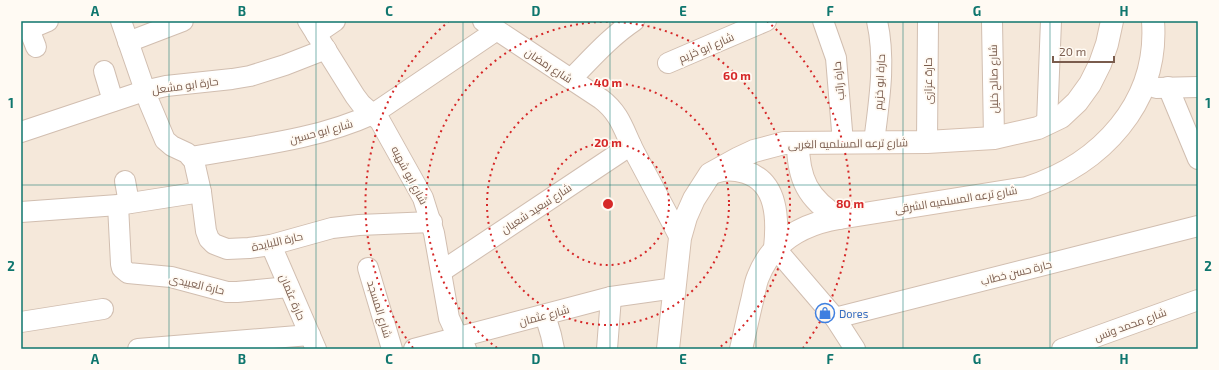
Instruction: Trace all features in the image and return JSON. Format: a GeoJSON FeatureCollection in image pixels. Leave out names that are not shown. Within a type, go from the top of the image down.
{"type":"FeatureCollection","features":[{"type":"Feature","properties":{"kind":"street"},"geometry":{"type":"LineString","coordinates":[[36,47],[30,28],[48,21]]}},
{"type":"Feature","properties":{"kind":"street"},"geometry":{"type":"LineString","coordinates":[[121,21],[144,91],[165,140],[191,157]]}},
{"type":"Feature","properties":{"kind":"street"},"geometry":{"type":"LineString","coordinates":[[128,42],[183,21]]}},
{"type":"Feature","properties":{"kind":"street","name":"حارة ابو مشعل"},"geometry":{"type":"LineString","coordinates":[[21,132],[144,91],[250,76],[285,65],[317,35],[335,21]]}},
{"type":"Feature","properties":{"kind":"street"},"geometry":{"type":"LineString","coordinates":[[571,79],[621,30],[634,21]]}},
{"type":"Feature","properties":{"kind":"street","name":"شارع ابو خزيم"},"geometry":{"type":"LineString","coordinates":[[668,63],[766,21]]}},
{"type":"Feature","properties":{"kind":"street","name":"حارة راتب"},"geometry":{"type":"LineString","coordinates":[[823,21],[836,58],[843,143]]}},
{"type":"Feature","properties":{"kind":"street","name":"حارة ابو خزيم"},"geometry":{"type":"LineString","coordinates":[[874,142],[881,81],[882,55],[877,21]]}},
{"type":"Feature","properties":{"kind":"street","name":"حارة عزازى"},"geometry":{"type":"LineString","coordinates":[[927,142],[928,21]]}},
{"type":"Feature","properties":{"kind":"street","name":"شارع صالح خليل"},"geometry":{"type":"LineString","coordinates":[[992,21],[994,138]]}},
{"type":"Feature","properties":{"kind":"street"},"geometry":{"type":"LineString","coordinates":[[1047,123],[1051,21]]}},
{"type":"Feature","properties":{"kind":"street","name":"شارع ترعه المسلميه الغربى"},"geometry":{"type":"LineString","coordinates":[[668,349],[680,238],[686,217],[694,199],[710,174],[724,165],[754,151],[784,143],[927,142],[994,138],[1038,128],[1062,117],[1077,102],[1090,84],[1105,50],[1112,21]]}},
{"type":"Feature","properties":{"kind":"street","name":"شارع ترعه المسلميه الشرقى"},"geometry":{"type":"LineString","coordinates":[[741,349],[758,278],[764,265],[775,248],[806,226],[838,218],[1026,188],[1059,175],[1091,155],[1107,141],[1121,125],[1133,108],[1142,90],[1150,60],[1153,21]]}},
{"type":"Feature","properties":{"kind":"street","name":"شارع رمضان"},"geometry":{"type":"LineString","coordinates":[[490,26],[601,99],[613,109],[680,238]]}},
{"type":"Feature","properties":{"kind":"street","name":"شارع ابو حسين"},"geometry":{"type":"LineString","coordinates":[[191,157],[305,137],[342,126],[373,114],[490,26]]}},
{"type":"Feature","properties":{"kind":"street","name":"شارع ابو شهبه"},"geometry":{"type":"LineString","coordinates":[[317,35],[355,96],[383,126],[424,198],[432,222],[450,318],[455,331],[463,343]]}},
{"type":"Feature","properties":{"kind":"street"},"geometry":{"type":"LineString","coordinates":[[104,71],[113,101]]}},
{"type":"Feature","properties":{"kind":"street"},"geometry":{"type":"LineString","coordinates":[[1168,87],[1198,159]]}},
{"type":"Feature","properties":{"kind":"street"},"geometry":{"type":"LineString","coordinates":[[1142,90],[1168,87],[1198,87]]}},
{"type":"Feature","properties":{"kind":"street"},"geometry":{"type":"LineString","coordinates":[[798,143],[798,158],[801,173],[807,187],[815,199],[826,210],[838,218]]}},
{"type":"Feature","properties":{"kind":"street","name":"شارع سعيد شعبان"},"geometry":{"type":"LineString","coordinates":[[442,271],[631,145]]}},
{"type":"Feature","properties":{"kind":"street","name":"حارة اللبايدة"},"geometry":{"type":"LineString","coordinates":[[191,157],[194,161],[201,192],[206,232],[209,239],[214,244],[227,249],[271,245],[332,228],[359,225],[432,222]]}},
{"type":"Feature","properties":{"kind":"street"},"geometry":{"type":"LineString","coordinates":[[710,174],[729,169],[738,170],[748,172],[763,182],[774,203],[777,229],[775,248],[835,318],[855,349]]}},
{"type":"Feature","properties":{"kind":"street","name":"حارة العبيدى"},"geometry":{"type":"LineString","coordinates":[[125,181],[121,264],[122,268],[128,273],[171,277],[227,292],[289,287]]}},
{"type":"Feature","properties":{"kind":"street"},"geometry":{"type":"LineString","coordinates":[[21,212],[124,204],[201,192]]}},
{"type":"Feature","properties":{"kind":"street","name":"حارة حسن خطاب"},"geometry":{"type":"LineString","coordinates":[[835,318],[1198,226]]}},
{"type":"Feature","properties":{"kind":"street","name":"حارة عثمان"},"geometry":{"type":"LineString","coordinates":[[271,245],[313,342]]}},
{"type":"Feature","properties":{"kind":"street","name":"شارع المسجد"},"geometry":{"type":"LineString","coordinates":[[368,268],[392,349]]}},
{"type":"Feature","properties":{"kind":"street","name":"شارع عثمان"},"geometry":{"type":"LineString","coordinates":[[414,349],[463,343],[545,315],[611,297],[675,288]]}},
{"type":"Feature","properties":{"kind":"street"},"geometry":{"type":"LineString","coordinates":[[607,349],[611,297]]}},
{"type":"Feature","properties":{"kind":"street","name":"شارع محمد ونس"},"geometry":{"type":"LineString","coordinates":[[1062,349],[1198,300]]}},
{"type":"Feature","properties":{"kind":"street"},"geometry":{"type":"LineString","coordinates":[[21,322],[103,309]]}},
{"type":"Feature","properties":{"kind":"street"},"geometry":{"type":"LineString","coordinates":[[545,315],[554,349]]}},
{"type":"Feature","properties":{"kind":"street"},"geometry":{"type":"LineString","coordinates":[[138,349],[313,342]]}},
{"type":"Feature","properties":{"kind":"shaded area"},"geometry":{"type":"Polygon","coordinates":[[[21,21],[1198,21],[1198,349],[21,349],[21,21]]]}},
{"type":"Feature","properties":{"kind":"place","name":"Dores"},"geometry":{"type":"Point","coordinates":[825,313]}}]}
